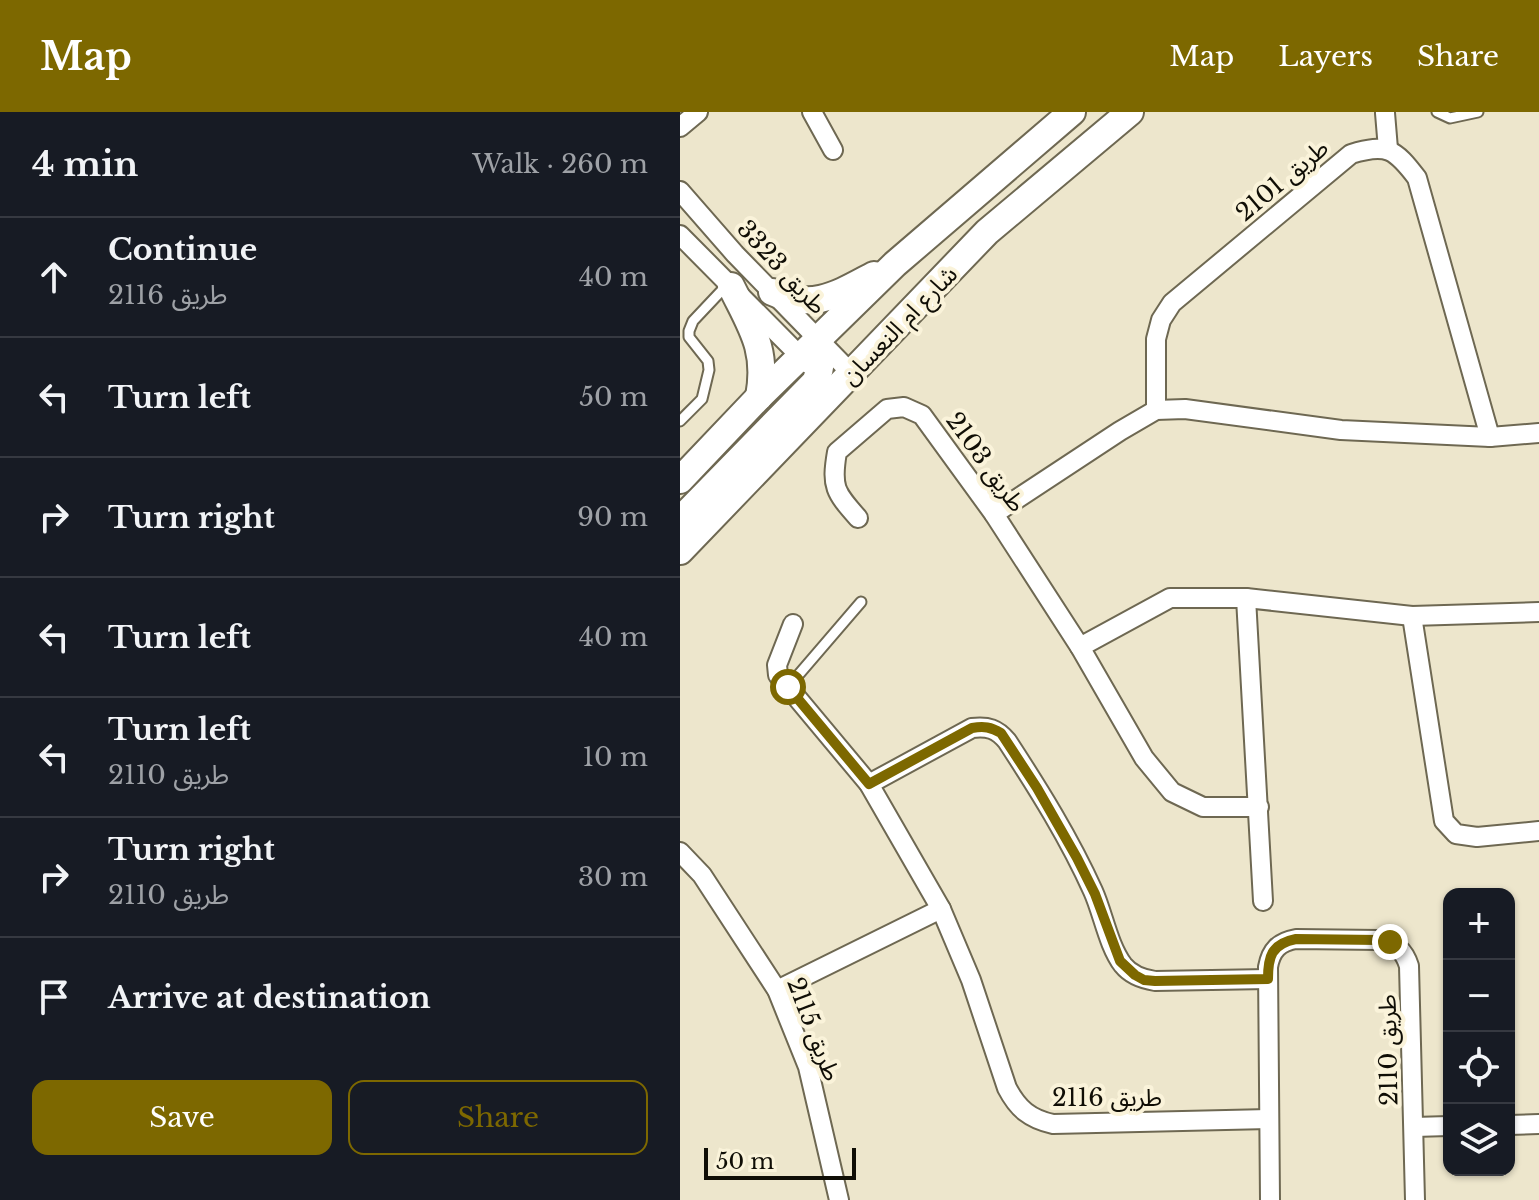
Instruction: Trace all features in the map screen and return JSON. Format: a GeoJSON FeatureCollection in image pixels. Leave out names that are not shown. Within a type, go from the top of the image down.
{"type":"FeatureCollection","features":[{"type":"Feature","properties":{"kind":"main road","name":"شارع ام النعسان"},"geometry":{"type":"LineString","coordinates":[[680,551],[825,368],[895,264],[1072,112]]}},
{"type":"Feature","properties":{"kind":"main road","name":"شارع ام النعسان"},"geometry":{"type":"LineString","coordinates":[[680,480],[759,397],[825,368],[1130,112]]}},
{"type":"Feature","properties":{"kind":"main road"},"geometry":{"type":"LineString","coordinates":[[772,292],[797,301],[824,299],[895,264]]}},
{"type":"Feature","properties":{"kind":"main road"},"geometry":{"type":"LineString","coordinates":[[730,285],[760,350],[762,373],[759,397]]}},
{"type":"Feature","properties":{"kind":"main road"},"geometry":{"type":"LineString","coordinates":[[680,520],[806,393],[825,368]]}},
{"type":"Feature","properties":{"kind":"street"},"geometry":{"type":"LineString","coordinates":[[680,127],[698,112]]}},
{"type":"Feature","properties":{"kind":"street"},"geometry":{"type":"LineString","coordinates":[[812,112],[833,150]]}},
{"type":"Feature","properties":{"kind":"street"},"geometry":{"type":"LineString","coordinates":[[1385,113],[1388,149],[1404,161],[1417,178],[1490,437]]}},
{"type":"Feature","properties":{"kind":"street","name":"طريق 2101"},"geometry":{"type":"LineString","coordinates":[[1156,410],[1156,339],[1161,320],[1172,303],[1351,154],[1369,149],[1388,149]]}},
{"type":"Feature","properties":{"kind":"street","name":"طريق 3323"},"geometry":{"type":"LineString","coordinates":[[680,191],[772,292],[825,368]]}},
{"type":"Feature","properties":{"kind":"street","name":"طريق 3323"},"geometry":{"type":"LineString","coordinates":[[680,235],[730,285],[825,368]]}},
{"type":"Feature","properties":{"kind":"street","name":"طريق 2103"},"geometry":{"type":"LineString","coordinates":[[858,518],[838,496],[833,476],[837,452],[887,409],[904,407],[922,415],[994,514],[1080,647],[1144,758],[1172,792],[1203,807],[1259,807]]}},
{"type":"Feature","properties":{"kind":"street"},"geometry":{"type":"LineString","coordinates":[[994,514],[1156,410],[1185,409],[1341,430],[1490,437],[1539,433]]}},
{"type":"Feature","properties":{"kind":"street"},"geometry":{"type":"LineString","coordinates":[[1080,647],[1170,598],[1246,598],[1412,616],[1539,612]]}},
{"type":"Feature","properties":{"kind":"street"},"geometry":{"type":"LineString","coordinates":[[1246,598],[1263,901]]}},
{"type":"Feature","properties":{"kind":"street"},"geometry":{"type":"LineString","coordinates":[[1412,616],[1444,821],[1456,834],[1477,837],[1539,831]]}},
{"type":"Feature","properties":{"kind":"street"},"geometry":{"type":"LineString","coordinates":[[788,687],[778,675],[777,665],[793,624]]}},
{"type":"Feature","properties":{"kind":"street","name":"طريق 2116"},"geometry":{"type":"LineString","coordinates":[[788,687],[869,784],[941,909],[971,980],[1007,1088],[1014,1102],[1025,1113],[1038,1121],[1053,1124],[1269,1119]]}},
{"type":"Feature","properties":{"kind":"street"},"geometry":{"type":"LineString","coordinates":[[869,784],[972,728],[992,728],[1007,741],[1058,822],[1095,894],[1120,961],[1127,969],[1144,980],[1155,981],[1268,979]]}},
{"type":"Feature","properties":{"kind":"street","name":"طريق 2115"},"geometry":{"type":"LineString","coordinates":[[680,852],[702,875],[777,990],[808,1067],[839,1200]]}},
{"type":"Feature","properties":{"kind":"street"},"geometry":{"type":"LineString","coordinates":[[777,990],[941,909]]}},
{"type":"Feature","properties":{"kind":"street","name":"طريق 2110"},"geometry":{"type":"LineString","coordinates":[[1270,1200],[1270,956],[1285,941],[1296,939],[1379,940],[1399,947],[1406,956],[1409,966],[1415,1200]]}},
{"type":"Feature","properties":{"kind":"street"},"geometry":{"type":"LineString","coordinates":[[1515,1125],[1539,1124]]}},
{"type":"Feature","properties":{"kind":"street"},"geometry":{"type":"LineString","coordinates":[[1414,1127],[1443,1126]]}},
{"type":"Feature","properties":{"kind":"lane"},"geometry":{"type":"LineString","coordinates":[[1437,112],[1450,118],[1478,112]]}},
{"type":"Feature","properties":{"kind":"lane"},"geometry":{"type":"LineString","coordinates":[[680,421],[702,399],[709,370],[708,361],[689,337],[690,326],[730,285]]}},
{"type":"Feature","properties":{"kind":"lane"},"geometry":{"type":"LineString","coordinates":[[788,687],[861,602]]}},
{"type":"Feature","properties":{"kind":"route"},"geometry":{"type":"LineString","coordinates":[[788,687],[869,784],[972,728],[992,728],[1001,733],[1058,822],[1077,858],[1095,894],[1120,961],[1144,980],[1268,979],[1270,956],[1285,941],[1390,942]]}}]}
